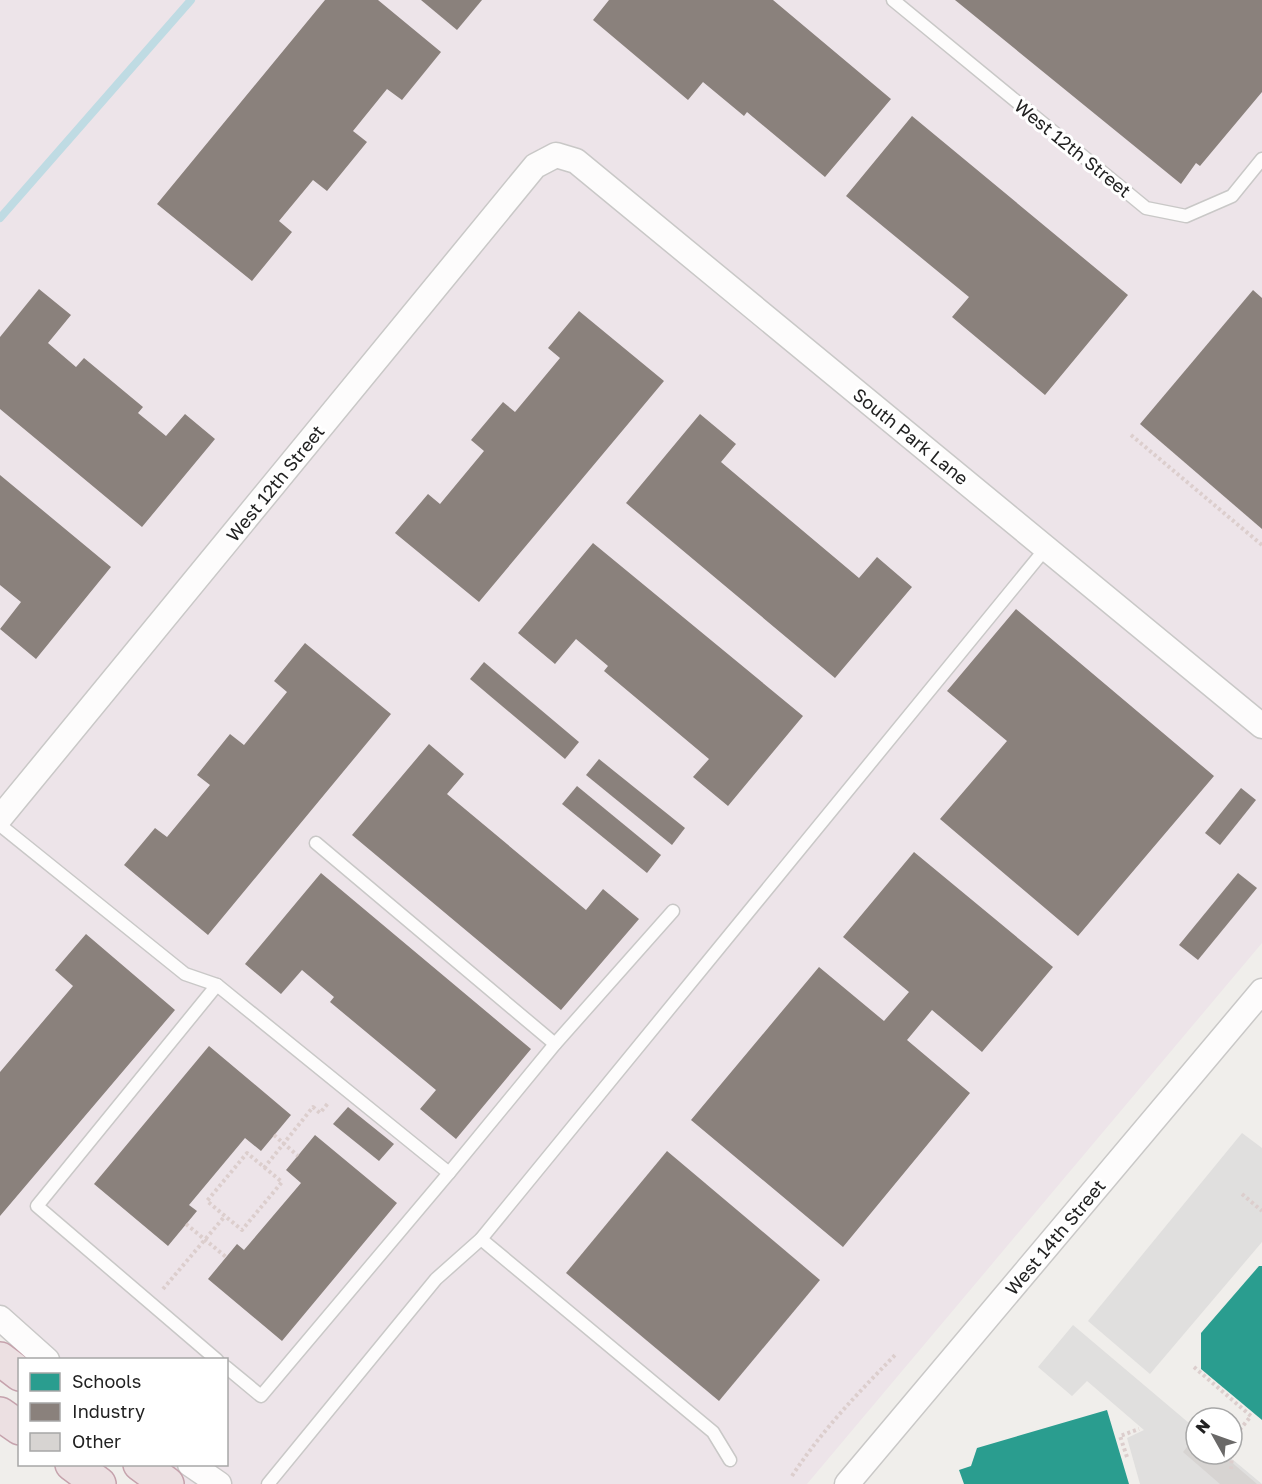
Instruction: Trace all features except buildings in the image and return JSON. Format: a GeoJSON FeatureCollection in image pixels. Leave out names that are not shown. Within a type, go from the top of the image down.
{"type":"FeatureCollection","features":[{"type":"Feature","properties":{"kind":"highway"},"geometry":{"type":"LineString","coordinates":[[0,1359],[18,1372]]}},
{"type":"Feature","properties":{"kind":"highway"},"geometry":{"type":"LineString","coordinates":[[0,1414],[18,1427]]}},
{"type":"Feature","properties":{"kind":"highway"},"geometry":{"type":"LineString","coordinates":[[75,1466],[99,1484]]}},
{"type":"Feature","properties":{"kind":"highway"},"geometry":{"type":"LineString","coordinates":[[143,1466],[167,1484]]}},
{"type":"Feature","properties":{"kind":"street","name":"South Park Lane"},"geometry":{"type":"LineString","coordinates":[[556,155],[576,161],[1262,726]]}},
{"type":"Feature","properties":{"kind":"street","name":"West 12th Street"},"geometry":{"type":"LineString","coordinates":[[0,818],[522,181],[535,166],[556,155]]}},
{"type":"Feature","properties":{"kind":"street","name":"West 14th Street"},"geometry":{"type":"LineString","coordinates":[[847,1484],[1262,991]]}},
{"type":"Feature","properties":{"kind":"street"},"geometry":{"type":"LineString","coordinates":[[0,1318],[46,1358]]}},
{"type":"Feature","properties":{"kind":"street"},"geometry":{"type":"LineString","coordinates":[[193,1466],[219,1484]]}},
{"type":"Feature","properties":{"kind":"lane","name":"West 12th Street"},"geometry":{"type":"LineString","coordinates":[[893,0],[1146,207],[1186,216],[1232,196],[1262,159]]}},
{"type":"Feature","properties":{"kind":"lane"},"geometry":{"type":"LineString","coordinates":[[268,1484],[436,1279],[481,1239],[1046,548]]}},
{"type":"Feature","properties":{"kind":"lane"},"geometry":{"type":"LineString","coordinates":[[0,825],[185,974],[217,985],[449,1173]]}},
{"type":"Feature","properties":{"kind":"lane"},"geometry":{"type":"LineString","coordinates":[[316,843],[555,1044]]}},
{"type":"Feature","properties":{"kind":"lane"},"geometry":{"type":"LineString","coordinates":[[228,1369],[261,1396],[555,1044],[673,911]]}},
{"type":"Feature","properties":{"kind":"lane"},"geometry":{"type":"LineString","coordinates":[[216,1358],[37,1206],[217,985]]}},
{"type":"Feature","properties":{"kind":"lane"},"geometry":{"type":"LineString","coordinates":[[481,1239],[712,1432],[730,1460]]}},
{"type":"Feature","properties":{"kind":"path"},"geometry":{"type":"LineString","coordinates":[[1131,435],[1262,545]]}},
{"type":"Feature","properties":{"kind":"path"},"geometry":{"type":"LineString","coordinates":[[264,1168],[313,1107],[320,1113],[342,1086]]}},
{"type":"Feature","properties":{"kind":"path"},"geometry":{"type":"LineString","coordinates":[[274,1135],[298,1156]]}},
{"type":"Feature","properties":{"kind":"path"},"geometry":{"type":"LineString","coordinates":[[247,1153],[282,1182],[242,1230],[225,1216],[207,1201],[247,1153]]}},
{"type":"Feature","properties":{"kind":"path"},"geometry":{"type":"LineString","coordinates":[[1242,1194],[1262,1210]]}},
{"type":"Feature","properties":{"kind":"path"},"geometry":{"type":"LineString","coordinates":[[151,1303],[225,1216]]}},
{"type":"Feature","properties":{"kind":"path"},"geometry":{"type":"LineString","coordinates":[[186,1224],[226,1257]]}},
{"type":"Feature","properties":{"kind":"path"},"geometry":{"type":"LineString","coordinates":[[792,1476],[809,1449],[831,1423],[897,1353]]}},
{"type":"Feature","properties":{"kind":"path"},"geometry":{"type":"LineString","coordinates":[[1194,1367],[1251,1416],[1233,1438],[1232,1469]]}},
{"type":"Feature","properties":{"kind":"path"},"geometry":{"type":"LineString","coordinates":[[1127,1457],[1120,1436],[1139,1429]]}},
{"type":"Feature","properties":{"kind":"shaded area"},"geometry":{"type":"Polygon","coordinates":[[[0,0],[1262,0],[1262,943],[807,1484],[180,1484],[157,1466],[228,1466],[228,1358],[30,1358],[0,1333],[0,0]]]}},
{"type":"Feature","properties":{"kind":"shaded area"},"geometry":{"type":"Polygon","coordinates":[[[1242,1133],[1262,1148],[1262,1242],[1150,1374],[1088,1321],[1242,1133]]]}},
{"type":"Feature","properties":{"kind":"shaded area"},"geometry":{"type":"Polygon","coordinates":[[[1073,1325],[1184,1419],[1184,1466],[1240,1466],[1262,1484],[1140,1484],[1127,1438],[1144,1430],[1087,1381],[1072,1396],[1038,1367],[1073,1325]]]}},
{"type":"Feature","properties":{"kind":"waterway"},"geometry":{"type":"LineString","coordinates":[[0,218],[191,0]]}}]}
